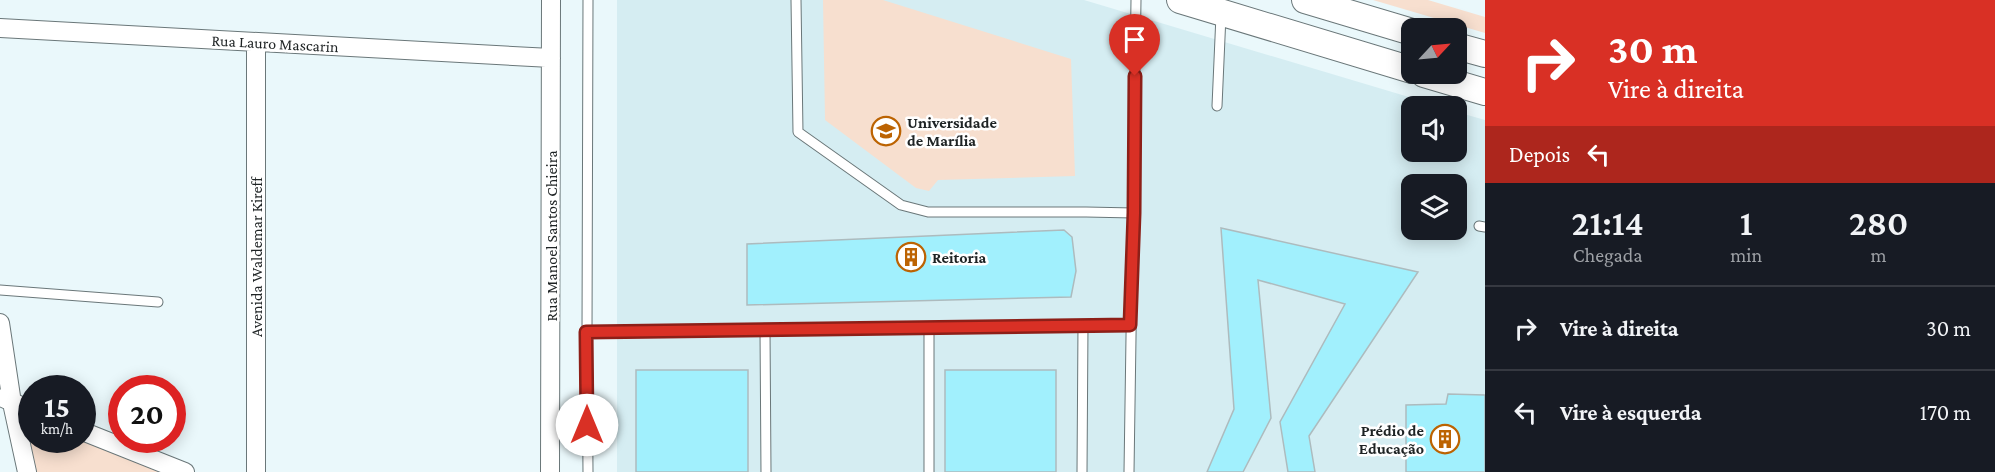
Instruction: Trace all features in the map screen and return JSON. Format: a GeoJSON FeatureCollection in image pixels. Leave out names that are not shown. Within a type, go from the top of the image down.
{"type":"FeatureCollection","features":[{"type":"Feature","properties":{"kind":"main road"},"geometry":{"type":"LineString","coordinates":[[1180,0],[1401,67]]}},
{"type":"Feature","properties":{"kind":"main road"},"geometry":{"type":"LineString","coordinates":[[1305,0],[1401,29]]}},
{"type":"Feature","properties":{"kind":"main road"},"geometry":{"type":"LineString","coordinates":[[1467,49],[1485,54]]}},
{"type":"Feature","properties":{"kind":"main road"},"geometry":{"type":"LineString","coordinates":[[1458,84],[1485,92]]}},
{"type":"Feature","properties":{"kind":"street","name":"Rua Manoel Santos Chieira"},"geometry":{"type":"LineString","coordinates":[[550,472],[551,0]]}},
{"type":"Feature","properties":{"kind":"street","name":"Rua Lauro Mascarin"},"geometry":{"type":"LineString","coordinates":[[0,28],[551,58]]}},
{"type":"Feature","properties":{"kind":"street","name":"Avenida Waldemar Kireff"},"geometry":{"type":"LineString","coordinates":[[256,42],[256,472]]}},
{"type":"Feature","properties":{"kind":"street"},"geometry":{"type":"LineString","coordinates":[[0,323],[6,400],[27,472]]}},
{"type":"Feature","properties":{"kind":"street"},"geometry":{"type":"LineString","coordinates":[[96,437],[185,472]]}},
{"type":"Feature","properties":{"kind":"lane"},"geometry":{"type":"LineString","coordinates":[[588,0],[586,332],[588,472]]}},
{"type":"Feature","properties":{"kind":"lane"},"geometry":{"type":"LineString","coordinates":[[796,0],[798,132],[901,205],[928,212],[1134,213]]}},
{"type":"Feature","properties":{"kind":"lane"},"geometry":{"type":"LineString","coordinates":[[1129,472],[1136,0]]}},
{"type":"Feature","properties":{"kind":"lane"},"geometry":{"type":"LineString","coordinates":[[1217,106],[1221,13]]}},
{"type":"Feature","properties":{"kind":"lane"},"geometry":{"type":"LineString","coordinates":[[0,290],[158,302]]}},
{"type":"Feature","properties":{"kind":"lane"},"geometry":{"type":"LineString","coordinates":[[1082,472],[1083,325]]}},
{"type":"Feature","properties":{"kind":"lane"},"geometry":{"type":"LineString","coordinates":[[586,332],[1130,325]]}},
{"type":"Feature","properties":{"kind":"lane"},"geometry":{"type":"LineString","coordinates":[[929,327],[930,472]]}},
{"type":"Feature","properties":{"kind":"lane"},"geometry":{"type":"LineString","coordinates":[[765,330],[766,472]]}},
{"type":"Feature","properties":{"kind":"shaded area","name":"Universidade de Marília"},"geometry":{"type":"Polygon","coordinates":[[[617,0],[1084,0],[1406,96],[1401,96],[1401,162],[1467,162],[1467,115],[1485,120],[1485,472],[617,472],[617,0]]]}},
{"type":"Feature","properties":{"kind":"shaded area"},"geometry":{"type":"Polygon","coordinates":[[[823,0],[883,0],[1071,59],[1075,176],[938,180],[929,191],[916,188],[825,120],[823,0]]]}},
{"type":"Feature","properties":{"kind":"shaded area"},"geometry":{"type":"Polygon","coordinates":[[[1373,0],[1428,0],[1485,17],[1485,33],[1467,28],[1467,18],[1434,18],[1373,0]]]}},
{"type":"Feature","properties":{"kind":"shaded area"},"geometry":{"type":"Polygon","coordinates":[[[12,403],[18,406],[18,431],[12,403]]]}},
{"type":"Feature","properties":{"kind":"shaded area"},"geometry":{"type":"Polygon","coordinates":[[[96,444],[108,448],[108,453],[124,453],[185,472],[27,472],[23,453],[96,453],[96,444]]]}},
{"type":"Feature","properties":{"kind":"building"},"geometry":{"type":"Polygon","coordinates":[[[1221,228],[1418,272],[1309,436],[1315,472],[1288,472],[1280,422],[1345,304],[1258,280],[1271,418],[1243,472],[1207,472],[1234,409],[1221,228]]]}},
{"type":"Feature","properties":{"kind":"building","name":"Reitoria"},"geometry":{"type":"Polygon","coordinates":[[[1064,230],[1072,237],[1076,271],[1071,297],[747,305],[747,244],[1064,230]]]}},
{"type":"Feature","properties":{"kind":"building"},"geometry":{"type":"Polygon","coordinates":[[[636,370],[748,370],[748,472],[636,472],[636,370]]]}},
{"type":"Feature","properties":{"kind":"building"},"geometry":{"type":"Polygon","coordinates":[[[945,370],[1056,370],[1056,472],[945,472],[945,370]]]}},
{"type":"Feature","properties":{"kind":"building","name":"Prédio de Educação"},"geometry":{"type":"Polygon","coordinates":[[[1448,394],[1485,395],[1485,472],[1406,472],[1406,405],[1446,404],[1448,394]]]}},
{"type":"Feature","properties":{"kind":"place","name":"Universidade de Marília"},"geometry":{"type":"Point","coordinates":[886,131]}},
{"type":"Feature","properties":{"kind":"place","name":"Reitoria"},"geometry":{"type":"Point","coordinates":[911,257]}},
{"type":"Feature","properties":{"kind":"place","name":"Prédio de Educação"},"geometry":{"type":"Point","coordinates":[1445,439]}},
{"type":"Feature","properties":{"kind":"route"},"geometry":{"type":"LineString","coordinates":[[587,425],[586,332],[1130,325],[1135,76]]}}]}
